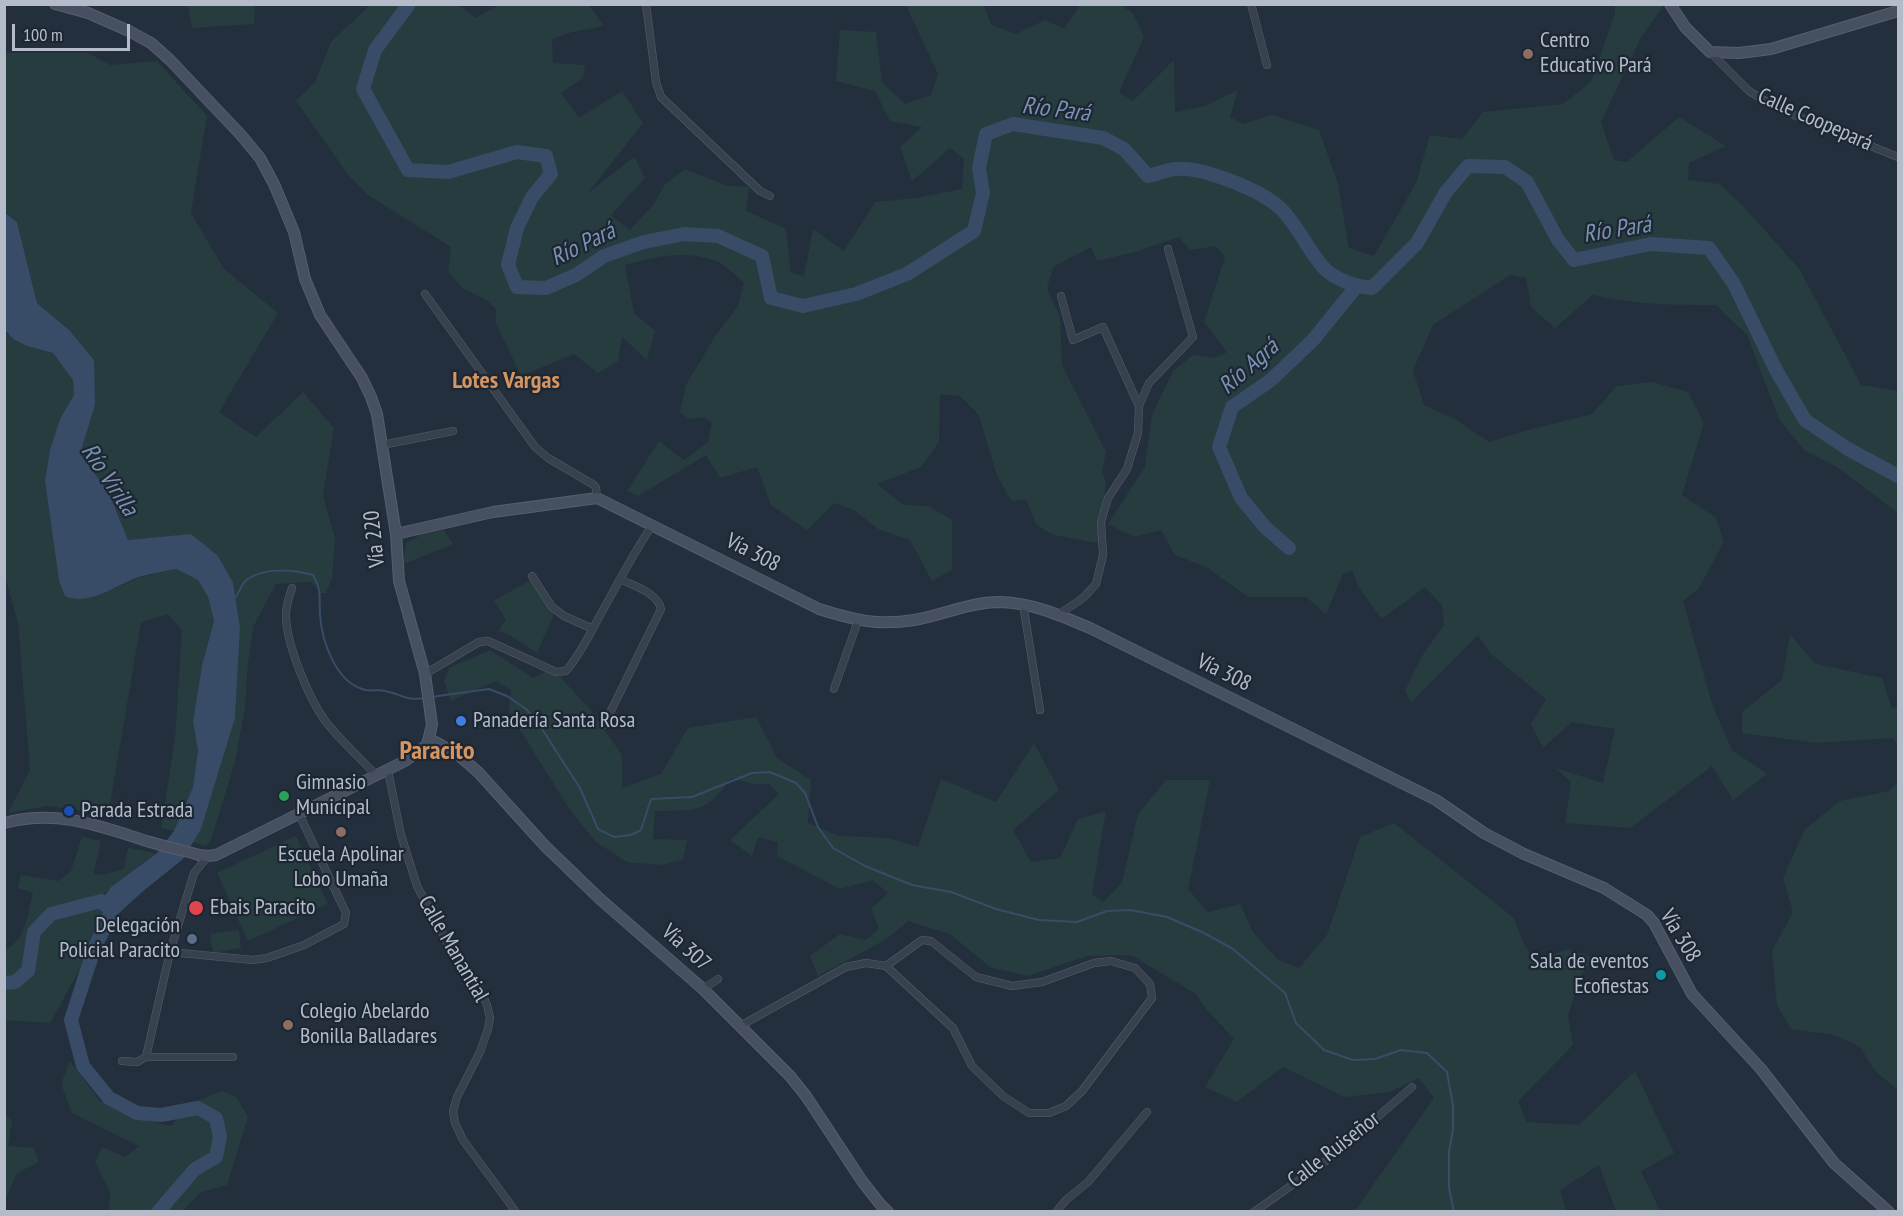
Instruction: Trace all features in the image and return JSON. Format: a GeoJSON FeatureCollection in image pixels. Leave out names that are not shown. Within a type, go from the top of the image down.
{"type":"FeatureCollection","features":[{"type":"Feature","properties":{"kind":"street","name":"Vía 220"},"geometry":{"type":"LineString","coordinates":[[55,4],[88,14],[151,43],[214,104],[260,158],[274,184],[294,232],[304,279],[320,315],[372,397],[377,414],[396,534],[399,581],[428,690],[432,725],[430,739]]}},
{"type":"Feature","properties":{"kind":"street"},"geometry":{"type":"LineString","coordinates":[[646,4],[656,82],[661,97],[760,191],[770,196]]}},
{"type":"Feature","properties":{"kind":"street"},"geometry":{"type":"LineString","coordinates":[[1251,4],[1267,64]]}},
{"type":"Feature","properties":{"kind":"street"},"geometry":{"type":"LineString","coordinates":[[1670,4],[1685,27],[1710,52],[1755,52],[1884,12],[1899,11]]}},
{"type":"Feature","properties":{"kind":"street","name":"Calle Coopepará"},"geometry":{"type":"LineString","coordinates":[[1710,52],[1749,92],[1794,115],[1899,157]]}},
{"type":"Feature","properties":{"kind":"street"},"geometry":{"type":"LineString","coordinates":[[1058,615],[1083,598],[1096,584],[1103,555],[1101,522],[1108,498],[1127,469],[1138,433],[1139,406],[1149,382],[1193,337],[1168,249]]}},
{"type":"Feature","properties":{"kind":"street"},"geometry":{"type":"LineString","coordinates":[[396,534],[492,512],[597,498],[594,485],[548,458],[535,447],[425,294]]}},
{"type":"Feature","properties":{"kind":"street"},"geometry":{"type":"LineString","coordinates":[[1061,296],[1073,340],[1103,327],[1139,406]]}},
{"type":"Feature","properties":{"kind":"street"},"geometry":{"type":"LineString","coordinates":[[382,445],[453,431]]}},
{"type":"Feature","properties":{"kind":"street","name":"Vía 308"},"geometry":{"type":"LineString","coordinates":[[597,498],[819,609],[858,621],[891,623],[916,620],[957,608],[986,603],[1036,606],[1092,629],[1436,800],[1494,838],[1524,854],[1604,888],[1637,908],[1654,923],[1692,994],[1761,1069],[1834,1163],[1888,1212]]}},
{"type":"Feature","properties":{"kind":"street"},"geometry":{"type":"LineString","coordinates":[[425,674],[479,642],[488,641],[556,672],[566,671],[593,629],[631,557],[652,524]]}},
{"type":"Feature","properties":{"kind":"street"},"geometry":{"type":"LineString","coordinates":[[532,576],[552,607],[564,616],[593,629]]}},
{"type":"Feature","properties":{"kind":"street"},"geometry":{"type":"LineString","coordinates":[[604,725],[661,609],[660,602],[653,596],[620,579]]}},
{"type":"Feature","properties":{"kind":"street"},"geometry":{"type":"LineString","coordinates":[[292,588],[286,604],[286,618],[307,690],[326,722],[377,776]]}},
{"type":"Feature","properties":{"kind":"street"},"geometry":{"type":"LineString","coordinates":[[1023,604],[1040,710]]}},
{"type":"Feature","properties":{"kind":"street"},"geometry":{"type":"LineString","coordinates":[[834,689],[858,621]]}},
{"type":"Feature","properties":{"kind":"street"},"geometry":{"type":"LineString","coordinates":[[4,823],[41,818],[62,818],[99,825],[151,842],[204,855],[216,855],[388,771],[428,745],[430,739]]}},
{"type":"Feature","properties":{"kind":"street","name":"Vía 307"},"geometry":{"type":"LineString","coordinates":[[430,739],[457,754],[477,772],[514,814],[600,899],[703,989],[799,1086],[862,1181],[888,1212]]}},
{"type":"Feature","properties":{"kind":"street","name":"Calle Manantial"},"geometry":{"type":"LineString","coordinates":[[388,771],[400,835],[417,886],[442,933],[478,985],[488,1005],[490,1018],[488,1029],[480,1052],[457,1097],[453,1112],[455,1123],[462,1140],[516,1212]]}},
{"type":"Feature","properties":{"kind":"street"},"geometry":{"type":"LineString","coordinates":[[170,952],[253,960],[267,958],[304,945],[344,924],[346,913],[299,814]]}},
{"type":"Feature","properties":{"kind":"street"},"geometry":{"type":"LineString","coordinates":[[146,1057],[170,952],[194,873],[204,855]]}},
{"type":"Feature","properties":{"kind":"street"},"geometry":{"type":"LineString","coordinates":[[740,1026],[846,967],[866,963],[886,966],[952,1028],[972,1066],[1003,1096],[1029,1113],[1049,1113],[1066,1106],[1082,1091],[1152,998],[1150,984],[1136,968],[1111,961],[1094,963],[1042,982],[1012,986],[976,977],[931,941],[922,940],[886,966]]}},
{"type":"Feature","properties":{"kind":"street"},"geometry":{"type":"LineString","coordinates":[[703,989],[718,980]]}},
{"type":"Feature","properties":{"kind":"street"},"geometry":{"type":"LineString","coordinates":[[122,1061],[137,1062],[146,1057],[233,1057]]}},
{"type":"Feature","properties":{"kind":"street","name":"Calle Ruiseñor"},"geometry":{"type":"LineString","coordinates":[[1254,1212],[1330,1158],[1412,1087]]}},
{"type":"Feature","properties":{"kind":"street"},"geometry":{"type":"LineString","coordinates":[[1056,1212],[1066,1200],[1088,1182],[1147,1112]]}},
{"type":"Feature","properties":{"kind":"green space"},"geometry":{"type":"Polygon","coordinates":[[[188,5],[255,5],[254,24],[192,28],[188,5]]]}},
{"type":"Feature","properties":{"kind":"green space"},"geometry":{"type":"Polygon","coordinates":[[[370,5],[459,5],[475,18],[499,5],[589,5],[604,26],[572,32],[552,39],[553,63],[585,65],[583,78],[561,93],[579,118],[622,91],[643,123],[588,193],[634,157],[645,178],[611,215],[630,230],[654,204],[665,184],[685,169],[728,186],[749,187],[746,211],[786,229],[791,273],[804,276],[813,229],[844,251],[875,202],[916,198],[962,189],[964,159],[950,148],[912,181],[900,147],[922,127],[890,121],[875,91],[836,81],[840,30],[876,32],[882,82],[905,104],[931,95],[938,74],[906,5],[984,5],[991,25],[1016,34],[1045,20],[1064,29],[1080,5],[1120,5],[1133,13],[1144,37],[1119,92],[1133,101],[1174,60],[1175,112],[1205,106],[1238,90],[1230,117],[1243,124],[1272,115],[1319,130],[1338,184],[1349,248],[1374,256],[1416,183],[1430,135],[1462,139],[1483,112],[1563,104],[1591,82],[1615,13],[1615,5],[1661,5],[1663,7],[1641,37],[1601,122],[1614,160],[1627,162],[1679,117],[1726,146],[1689,163],[1688,180],[1720,184],[1744,207],[1800,270],[1861,385],[1898,391],[1898,513],[1837,467],[1804,450],[1779,419],[1747,335],[1716,305],[1640,303],[1593,295],[1555,328],[1531,307],[1526,278],[1510,275],[1433,325],[1413,370],[1424,405],[1457,420],[1489,442],[1592,414],[1617,386],[1652,382],[1688,392],[1704,423],[1682,495],[1716,518],[1724,542],[1698,589],[1683,601],[1712,704],[1732,750],[1767,774],[1733,800],[1712,766],[1630,828],[1565,823],[1571,782],[1555,768],[1603,783],[1615,729],[1572,722],[1543,748],[1531,724],[1546,699],[1491,654],[1478,635],[1411,703],[1405,691],[1420,659],[1444,625],[1442,605],[1425,587],[1382,619],[1359,588],[1352,570],[1343,574],[1326,614],[1306,597],[1248,597],[1206,567],[1175,555],[1161,530],[1134,537],[1108,524],[1145,467],[1152,415],[1173,371],[1193,355],[1215,358],[1227,352],[1204,322],[1225,257],[1216,246],[1190,250],[1179,237],[1138,251],[1097,261],[1091,247],[1053,267],[1047,288],[1060,317],[1062,365],[1106,452],[1102,471],[1106,483],[1098,543],[1053,535],[1037,525],[1026,500],[1011,501],[996,473],[979,415],[960,396],[940,394],[939,442],[921,467],[877,484],[904,505],[928,506],[952,520],[952,570],[932,581],[910,540],[878,529],[854,510],[834,503],[807,530],[771,505],[757,467],[720,478],[706,455],[638,496],[627,491],[659,441],[684,460],[708,442],[712,423],[704,417],[689,419],[680,412],[686,385],[714,338],[738,306],[744,283],[722,264],[692,255],[647,259],[625,265],[634,313],[655,331],[647,360],[622,337],[618,361],[598,373],[574,354],[521,376],[496,323],[496,309],[486,300],[462,288],[448,272],[451,247],[368,195],[349,176],[296,101],[315,82],[331,42],[370,5]]]}},
{"type":"Feature","properties":{"kind":"green space"},"geometry":{"type":"Polygon","coordinates":[[[4,53],[88,53],[110,65],[157,61],[207,116],[191,213],[224,269],[278,313],[219,412],[256,437],[303,392],[334,428],[323,495],[335,539],[332,578],[326,593],[320,593],[312,582],[276,584],[254,625],[248,663],[245,708],[235,762],[211,840],[206,846],[193,842],[201,829],[235,718],[240,628],[191,535],[128,540],[109,493],[80,454],[95,405],[69,330],[37,303],[17,222],[5,212],[4,53]]]}},
{"type":"Feature","properties":{"kind":"green space"},"geometry":{"type":"Polygon","coordinates":[[[4,330],[13,339],[27,346],[53,353],[73,380],[74,395],[60,419],[50,450],[45,481],[59,581],[65,595],[92,598],[138,578],[176,569],[198,580],[208,597],[214,621],[202,665],[193,722],[198,750],[193,787],[174,831],[161,828],[175,739],[182,630],[168,614],[141,622],[108,816],[47,806],[8,813],[30,770],[18,623],[5,576],[4,330]]]}},
{"type":"Feature","properties":{"kind":"green space"},"geometry":{"type":"Polygon","coordinates":[[[444,530],[453,544],[402,565],[407,543],[422,534],[444,530]]]}},
{"type":"Feature","properties":{"kind":"green space"},"geometry":{"type":"Polygon","coordinates":[[[530,581],[554,614],[537,653],[508,634],[498,631],[506,620],[494,600],[530,581]]]}},
{"type":"Feature","properties":{"kind":"green space"},"geometry":{"type":"Polygon","coordinates":[[[1790,635],[1816,664],[1882,678],[1892,709],[1898,706],[1898,744],[1893,738],[1816,743],[1742,733],[1742,712],[1782,680],[1790,635]]]}},
{"type":"Feature","properties":{"kind":"green space"},"geometry":{"type":"Polygon","coordinates":[[[490,650],[533,678],[545,672],[560,677],[589,708],[622,755],[622,788],[661,774],[688,728],[756,717],[777,758],[811,780],[808,823],[839,836],[888,838],[918,847],[941,779],[996,802],[1034,743],[1059,790],[1013,830],[1031,862],[1060,858],[1078,819],[1106,811],[1092,894],[1103,902],[1122,883],[1138,814],[1166,780],[1210,780],[1188,889],[1208,912],[1240,904],[1253,932],[1278,960],[1299,968],[1327,935],[1360,837],[1394,823],[1514,918],[1523,942],[1535,961],[1568,949],[1594,958],[1581,975],[1568,1015],[1573,1045],[1518,1101],[1527,1122],[1579,1125],[1635,1071],[1674,1153],[1641,1171],[1660,1211],[1616,1211],[1599,1165],[1560,1190],[1566,1211],[1355,1211],[1434,1098],[1419,1078],[1390,1092],[1344,1097],[1283,1067],[1237,1102],[1205,1087],[1234,1039],[1206,1009],[1196,994],[1131,955],[1088,956],[1027,976],[990,967],[950,934],[908,921],[885,940],[818,976],[810,956],[840,934],[866,940],[879,929],[871,909],[888,893],[873,880],[840,889],[777,856],[778,842],[758,837],[752,856],[730,840],[779,794],[769,784],[753,784],[731,778],[714,798],[699,808],[655,811],[653,839],[687,840],[683,860],[659,865],[627,862],[596,842],[570,810],[509,712],[511,690],[496,681],[451,701],[444,681],[449,668],[490,650]]]}},
{"type":"Feature","properties":{"kind":"green space"},"geometry":{"type":"Polygon","coordinates":[[[1898,783],[1898,1090],[1876,1072],[1860,1047],[1835,1035],[1791,1029],[1777,1005],[1772,951],[1793,912],[1783,878],[1805,829],[1840,801],[1889,791],[1898,783]]]}},
{"type":"Feature","properties":{"kind":"green space"},"geometry":{"type":"Polygon","coordinates":[[[296,836],[328,904],[248,941],[217,873],[296,836]]]}},
{"type":"Feature","properties":{"kind":"green space"},"geometry":{"type":"Polygon","coordinates":[[[82,837],[101,841],[93,875],[124,869],[128,848],[156,853],[105,893],[105,904],[113,902],[105,924],[50,1023],[5,1020],[5,950],[18,940],[22,933],[33,893],[18,888],[21,875],[58,881],[71,871],[82,837]]]}},
{"type":"Feature","properties":{"kind":"green space"},"geometry":{"type":"Polygon","coordinates":[[[239,930],[241,948],[213,953],[210,934],[239,930]]]}},
{"type":"Feature","properties":{"kind":"green space"},"geometry":{"type":"Polygon","coordinates":[[[70,1061],[99,1100],[137,1118],[171,1126],[183,1110],[196,1101],[222,1091],[236,1097],[248,1117],[227,1185],[201,1192],[183,1211],[109,1211],[110,1193],[95,1162],[102,1147],[125,1157],[139,1146],[72,1113],[61,1084],[70,1061]]]}},
{"type":"Feature","properties":{"kind":"green space"},"geometry":{"type":"Polygon","coordinates":[[[5,1115],[12,1121],[8,1146],[34,1148],[39,1162],[17,1173],[5,1200],[5,1115]]]}},
{"type":"Feature","properties":{"kind":"water"},"geometry":{"type":"Polygon","coordinates":[[[4,212],[17,222],[37,303],[69,330],[94,360],[95,405],[80,454],[109,493],[128,540],[191,534],[218,556],[233,583],[240,628],[235,718],[201,829],[183,859],[106,925],[113,902],[105,905],[101,901],[111,887],[157,853],[174,831],[193,787],[198,750],[193,722],[202,665],[214,621],[208,597],[198,580],[176,569],[139,577],[93,597],[74,599],[65,596],[59,581],[45,481],[50,450],[60,419],[74,395],[73,380],[53,353],[27,346],[13,339],[5,330],[4,212]]]}},
{"type":"Feature","properties":{"kind":"waterway","name":"Río Pará"},"geometry":{"type":"LineString","coordinates":[[409,4],[375,50],[363,89],[408,170],[448,172],[517,152],[546,156],[551,174],[532,197],[517,228],[508,265],[517,287],[546,288],[576,275],[604,256],[644,242],[684,234],[718,236],[762,256],[771,298],[803,306],[856,294],[907,274],[974,231],[983,193],[979,168],[986,134],[1013,124],[1103,138],[1124,149],[1148,176],[1186,169],[1215,175],[1245,187],[1280,208],[1327,271],[1346,282],[1372,288],[1417,243],[1446,192],[1468,166],[1505,167],[1527,182],[1558,240],[1574,260],[1651,244],[1709,248],[1734,284],[1776,370],[1805,420],[1848,449],[1898,476]]}},
{"type":"Feature","properties":{"kind":"waterway","name":"Río Agrá"},"geometry":{"type":"LineString","coordinates":[[1289,548],[1265,527],[1241,498],[1219,447],[1232,407],[1271,380],[1313,340],[1356,287]]}},
{"type":"Feature","properties":{"kind":"waterway"},"geometry":{"type":"LineString","coordinates":[[235,598],[246,580],[255,575],[271,571],[313,575],[319,590],[321,625],[327,647],[344,677],[365,690],[382,690],[408,698],[426,698]]}},
{"type":"Feature","properties":{"kind":"waterway"},"geometry":{"type":"LineString","coordinates":[[431,697],[489,689],[507,696],[526,709],[540,726],[580,788],[598,829],[614,837],[631,835],[641,830],[651,799],[692,797],[752,773],[770,772],[796,783],[805,793],[818,827],[833,848],[865,866],[912,885],[951,892],[996,909],[1039,920],[1077,922],[1107,911],[1130,910],[1167,917],[1204,933],[1233,949],[1285,993],[1296,1023],[1324,1050],[1353,1060],[1375,1059],[1401,1050],[1427,1053],[1447,1072],[1453,1106],[1449,1188],[1454,1212]]}},
{"type":"Feature","properties":{"kind":"waterway","name":"Río Virilla"},"geometry":{"type":"LineString","coordinates":[[4,983],[15,982],[28,971],[34,932],[51,914],[101,901],[105,905],[125,895]]}},
{"type":"Feature","properties":{"kind":"waterway"},"geometry":{"type":"LineString","coordinates":[[114,901],[106,925],[95,946],[71,1020],[83,1066],[109,1098],[137,1113],[161,1115],[198,1108],[216,1118],[220,1137],[216,1157],[195,1169],[158,1212]]}},
{"type":"Feature","properties":{"kind":"place","name":"Centro Educativo Pará"},"geometry":{"type":"Point","coordinates":[1528,54]}},
{"type":"Feature","properties":{"kind":"place","name":"Panadería Santa Rosa"},"geometry":{"type":"Point","coordinates":[461,721]}},
{"type":"Feature","properties":{"kind":"place","name":"Gimnasio Municipal"},"geometry":{"type":"Point","coordinates":[284,796]}},
{"type":"Feature","properties":{"kind":"place","name":"Parada Estrada"},"geometry":{"type":"Point","coordinates":[69,811]}},
{"type":"Feature","properties":{"kind":"place","name":"Escuela Apolinar Lobo Umaña"},"geometry":{"type":"Point","coordinates":[341,832]}},
{"type":"Feature","properties":{"kind":"place","name":"Ebais Paracito"},"geometry":{"type":"Point","coordinates":[196,908]}},
{"type":"Feature","properties":{"kind":"place","name":"Delegación Policial Paracito"},"geometry":{"type":"Point","coordinates":[192,939]}},
{"type":"Feature","properties":{"kind":"place","name":"Sala de eventos Ecofiestas"},"geometry":{"type":"Point","coordinates":[1661,975]}},
{"type":"Feature","properties":{"kind":"place","name":"Colegio Abelardo Bonilla Balladares"},"geometry":{"type":"Point","coordinates":[288,1025]}},
{"type":"Feature","properties":{"kind":"district","name":"Lotes Vargas"},"geometry":{"type":"Point","coordinates":[506,381]}},
{"type":"Feature","properties":{"kind":"district","name":"Paracito"},"geometry":{"type":"Point","coordinates":[437,752]}}]}
